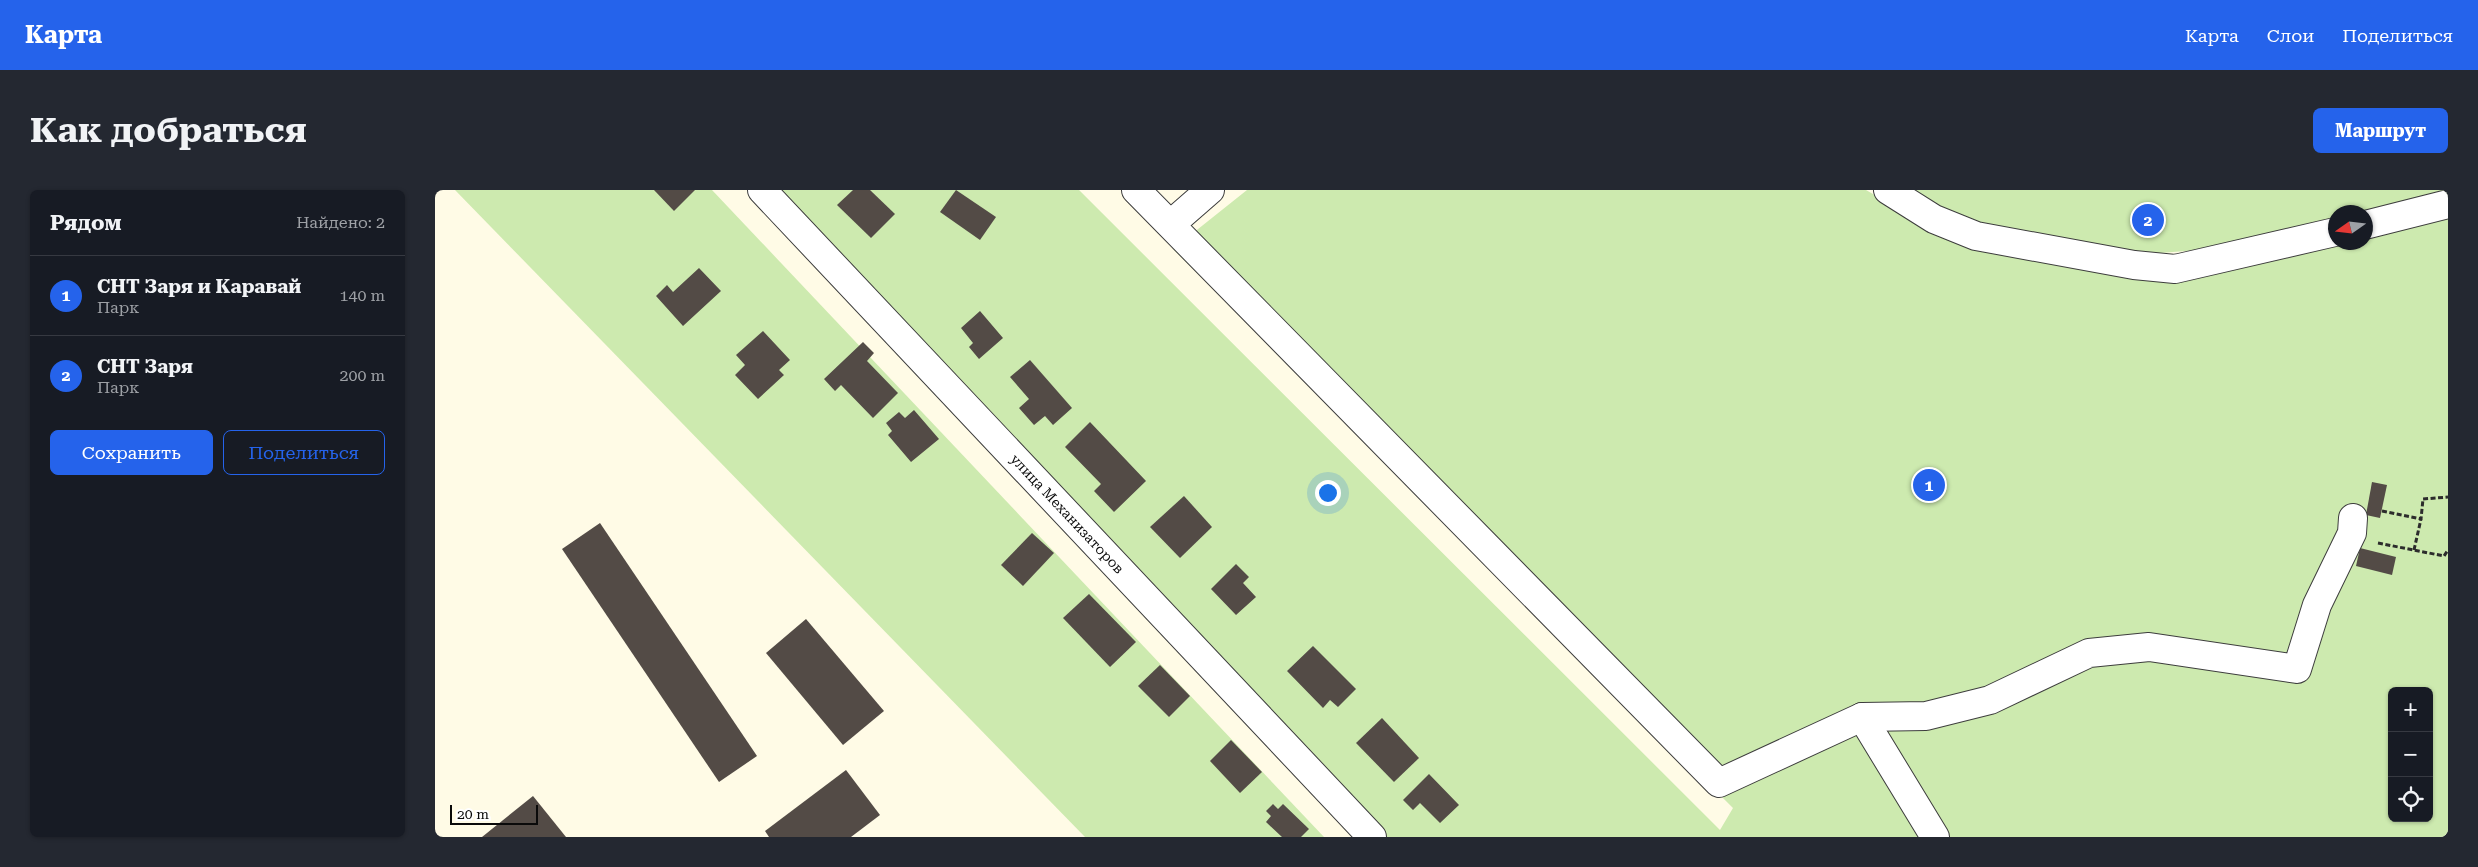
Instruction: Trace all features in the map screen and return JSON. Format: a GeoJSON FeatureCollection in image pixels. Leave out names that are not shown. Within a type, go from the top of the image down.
{"type":"FeatureCollection","features":[{"type":"Feature","properties":{"kind":"street","name":"улица Механизаторов"},"geometry":{"type":"LineString","coordinates":[[763,190],[1372,837]]}},
{"type":"Feature","properties":{"kind":"street"},"geometry":{"type":"LineString","coordinates":[[1136,190],[1719,782],[1862,717],[1926,716],[1990,700],[2089,653],[2149,647],[2297,669],[2317,605],[2352,533],[2353,518]]}},
{"type":"Feature","properties":{"kind":"street"},"geometry":{"type":"LineString","coordinates":[[1171,224],[1210,190]]}},
{"type":"Feature","properties":{"kind":"street"},"geometry":{"type":"LineString","coordinates":[[1888,190],[1934,219],[1976,236],[2134,265],[2175,269],[2328,234]]}},
{"type":"Feature","properties":{"kind":"street"},"geometry":{"type":"LineString","coordinates":[[2373,223],[2448,204]]}},
{"type":"Feature","properties":{"kind":"street"},"geometry":{"type":"LineString","coordinates":[[1862,717],[1935,837]]}},
{"type":"Feature","properties":{"kind":"path"},"geometry":{"type":"LineString","coordinates":[[2415,550],[2423,499],[2448,497]]}},
{"type":"Feature","properties":{"kind":"path"},"geometry":{"type":"LineString","coordinates":[[2382,511],[2421,519]]}},
{"type":"Feature","properties":{"kind":"path"},"geometry":{"type":"LineString","coordinates":[[2369,541],[2444,556],[2448,550]]}},
{"type":"Feature","properties":{"kind":"green space"},"geometry":{"type":"Polygon","coordinates":[[[455,190],[712,190],[1324,837],[1085,837],[455,190]]]}},
{"type":"Feature","properties":{"kind":"green space"},"geometry":{"type":"Polygon","coordinates":[[[758,190],[1079,190],[1720,830],[1733,808],[1173,249],[1247,190],[1866,190],[1960,245],[2170,279],[2328,244],[2328,250],[2373,250],[2373,232],[2448,212],[2448,837],[1376,837],[758,190]]]}},
{"type":"Feature","properties":{"kind":"green space"},"geometry":{"type":"Polygon","coordinates":[[[1906,190],[2448,190],[2448,199],[2373,211],[2373,205],[2328,205],[2328,226],[2226,248],[2119,256],[1971,226],[1906,190]]]}},
{"type":"Feature","properties":{"kind":"building"},"geometry":{"type":"Polygon","coordinates":[[[654,190],[695,190],[674,211],[654,190]]]}},
{"type":"Feature","properties":{"kind":"building"},"geometry":{"type":"Polygon","coordinates":[[[853,190],[870,190],[895,214],[871,238],[837,205],[853,190]]]}},
{"type":"Feature","properties":{"kind":"building"},"geometry":{"type":"Polygon","coordinates":[[[956,190],[996,217],[980,240],[940,212],[956,190]]]}},
{"type":"Feature","properties":{"kind":"building"},"geometry":{"type":"Polygon","coordinates":[[[699,268],[721,291],[683,326],[656,296],[667,285],[673,292],[699,268]]]}},
{"type":"Feature","properties":{"kind":"building"},"geometry":{"type":"Polygon","coordinates":[[[980,311],[1003,338],[979,359],[969,347],[973,343],[961,328],[980,311]]]}},
{"type":"Feature","properties":{"kind":"building"},"geometry":{"type":"Polygon","coordinates":[[[763,331],[790,360],[779,370],[784,375],[758,399],[735,375],[745,365],[736,355],[763,331]]]}},
{"type":"Feature","properties":{"kind":"building"},"geometry":{"type":"Polygon","coordinates":[[[863,342],[874,353],[867,361],[898,393],[873,418],[841,385],[835,391],[824,379],[863,342]]]}},
{"type":"Feature","properties":{"kind":"building"},"geometry":{"type":"Polygon","coordinates":[[[1030,360],[1072,408],[1053,425],[1045,416],[1034,425],[1019,408],[1029,399],[1010,377],[1030,360]]]}},
{"type":"Feature","properties":{"kind":"building"},"geometry":{"type":"Polygon","coordinates":[[[914,410],[939,439],[911,462],[888,435],[892,431],[886,423],[899,412],[905,418],[914,410]]]}},
{"type":"Feature","properties":{"kind":"building"},"geometry":{"type":"Polygon","coordinates":[[[1090,422],[1146,481],[1114,512],[1094,491],[1101,484],[1065,447],[1090,422]]]}},
{"type":"Feature","properties":{"kind":"building"},"geometry":{"type":"Polygon","coordinates":[[[2372,482],[2387,485],[2380,518],[2366,515],[2372,482]]]}},
{"type":"Feature","properties":{"kind":"building"},"geometry":{"type":"Polygon","coordinates":[[[1184,496],[1212,527],[1180,558],[1150,527],[1184,496]]]}},
{"type":"Feature","properties":{"kind":"building"},"geometry":{"type":"Polygon","coordinates":[[[600,523],[757,756],[719,782],[562,549],[600,523]]]}},
{"type":"Feature","properties":{"kind":"building"},"geometry":{"type":"Polygon","coordinates":[[[1032,533],[1054,553],[1023,586],[1001,565],[1032,533]]]}},
{"type":"Feature","properties":{"kind":"building"},"geometry":{"type":"Polygon","coordinates":[[[2360,548],[2396,557],[2392,575],[2356,566],[2360,548]]]}},
{"type":"Feature","properties":{"kind":"building"},"geometry":{"type":"Polygon","coordinates":[[[1236,564],[1249,577],[1243,583],[1256,597],[1236,615],[1211,589],[1236,564]]]}},
{"type":"Feature","properties":{"kind":"building"},"geometry":{"type":"Polygon","coordinates":[[[1089,594],[1136,642],[1110,667],[1063,618],[1089,594]]]}},
{"type":"Feature","properties":{"kind":"building"},"geometry":{"type":"Polygon","coordinates":[[[806,619],[884,711],[843,745],[766,653],[806,619]]]}},
{"type":"Feature","properties":{"kind":"building"},"geometry":{"type":"Polygon","coordinates":[[[1313,646],[1356,689],[1338,707],[1330,700],[1323,708],[1287,671],[1313,646]]]}},
{"type":"Feature","properties":{"kind":"building"},"geometry":{"type":"Polygon","coordinates":[[[1160,665],[1190,696],[1169,717],[1138,686],[1160,665]]]}},
{"type":"Feature","properties":{"kind":"building"},"geometry":{"type":"Polygon","coordinates":[[[1382,718],[1419,758],[1394,782],[1356,743],[1382,718]]]}},
{"type":"Feature","properties":{"kind":"building"},"geometry":{"type":"Polygon","coordinates":[[[1231,740],[1262,772],[1240,793],[1210,761],[1231,740]]]}},
{"type":"Feature","properties":{"kind":"building"},"geometry":{"type":"Polygon","coordinates":[[[846,770],[880,815],[851,837],[769,837],[765,831],[846,770]]]}},
{"type":"Feature","properties":{"kind":"building"},"geometry":{"type":"Polygon","coordinates":[[[1429,774],[1459,805],[1440,823],[1420,803],[1413,810],[1403,800],[1429,774]]]}},
{"type":"Feature","properties":{"kind":"building"},"geometry":{"type":"Polygon","coordinates":[[[533,796],[566,837],[482,837],[533,796]]]}},
{"type":"Feature","properties":{"kind":"building"},"geometry":{"type":"Polygon","coordinates":[[[1273,804],[1278,809],[1283,804],[1309,829],[1301,837],[1282,837],[1266,822],[1271,816],[1266,811],[1273,804]]]}},
{"type":"Feature","properties":{"kind":"place","name":"СНТ Заря"},"geometry":{"type":"Point","coordinates":[2148,220]}},
{"type":"Feature","properties":{"kind":"place","name":"СНТ Заря и Каравай"},"geometry":{"type":"Point","coordinates":[1929,485]}}]}
